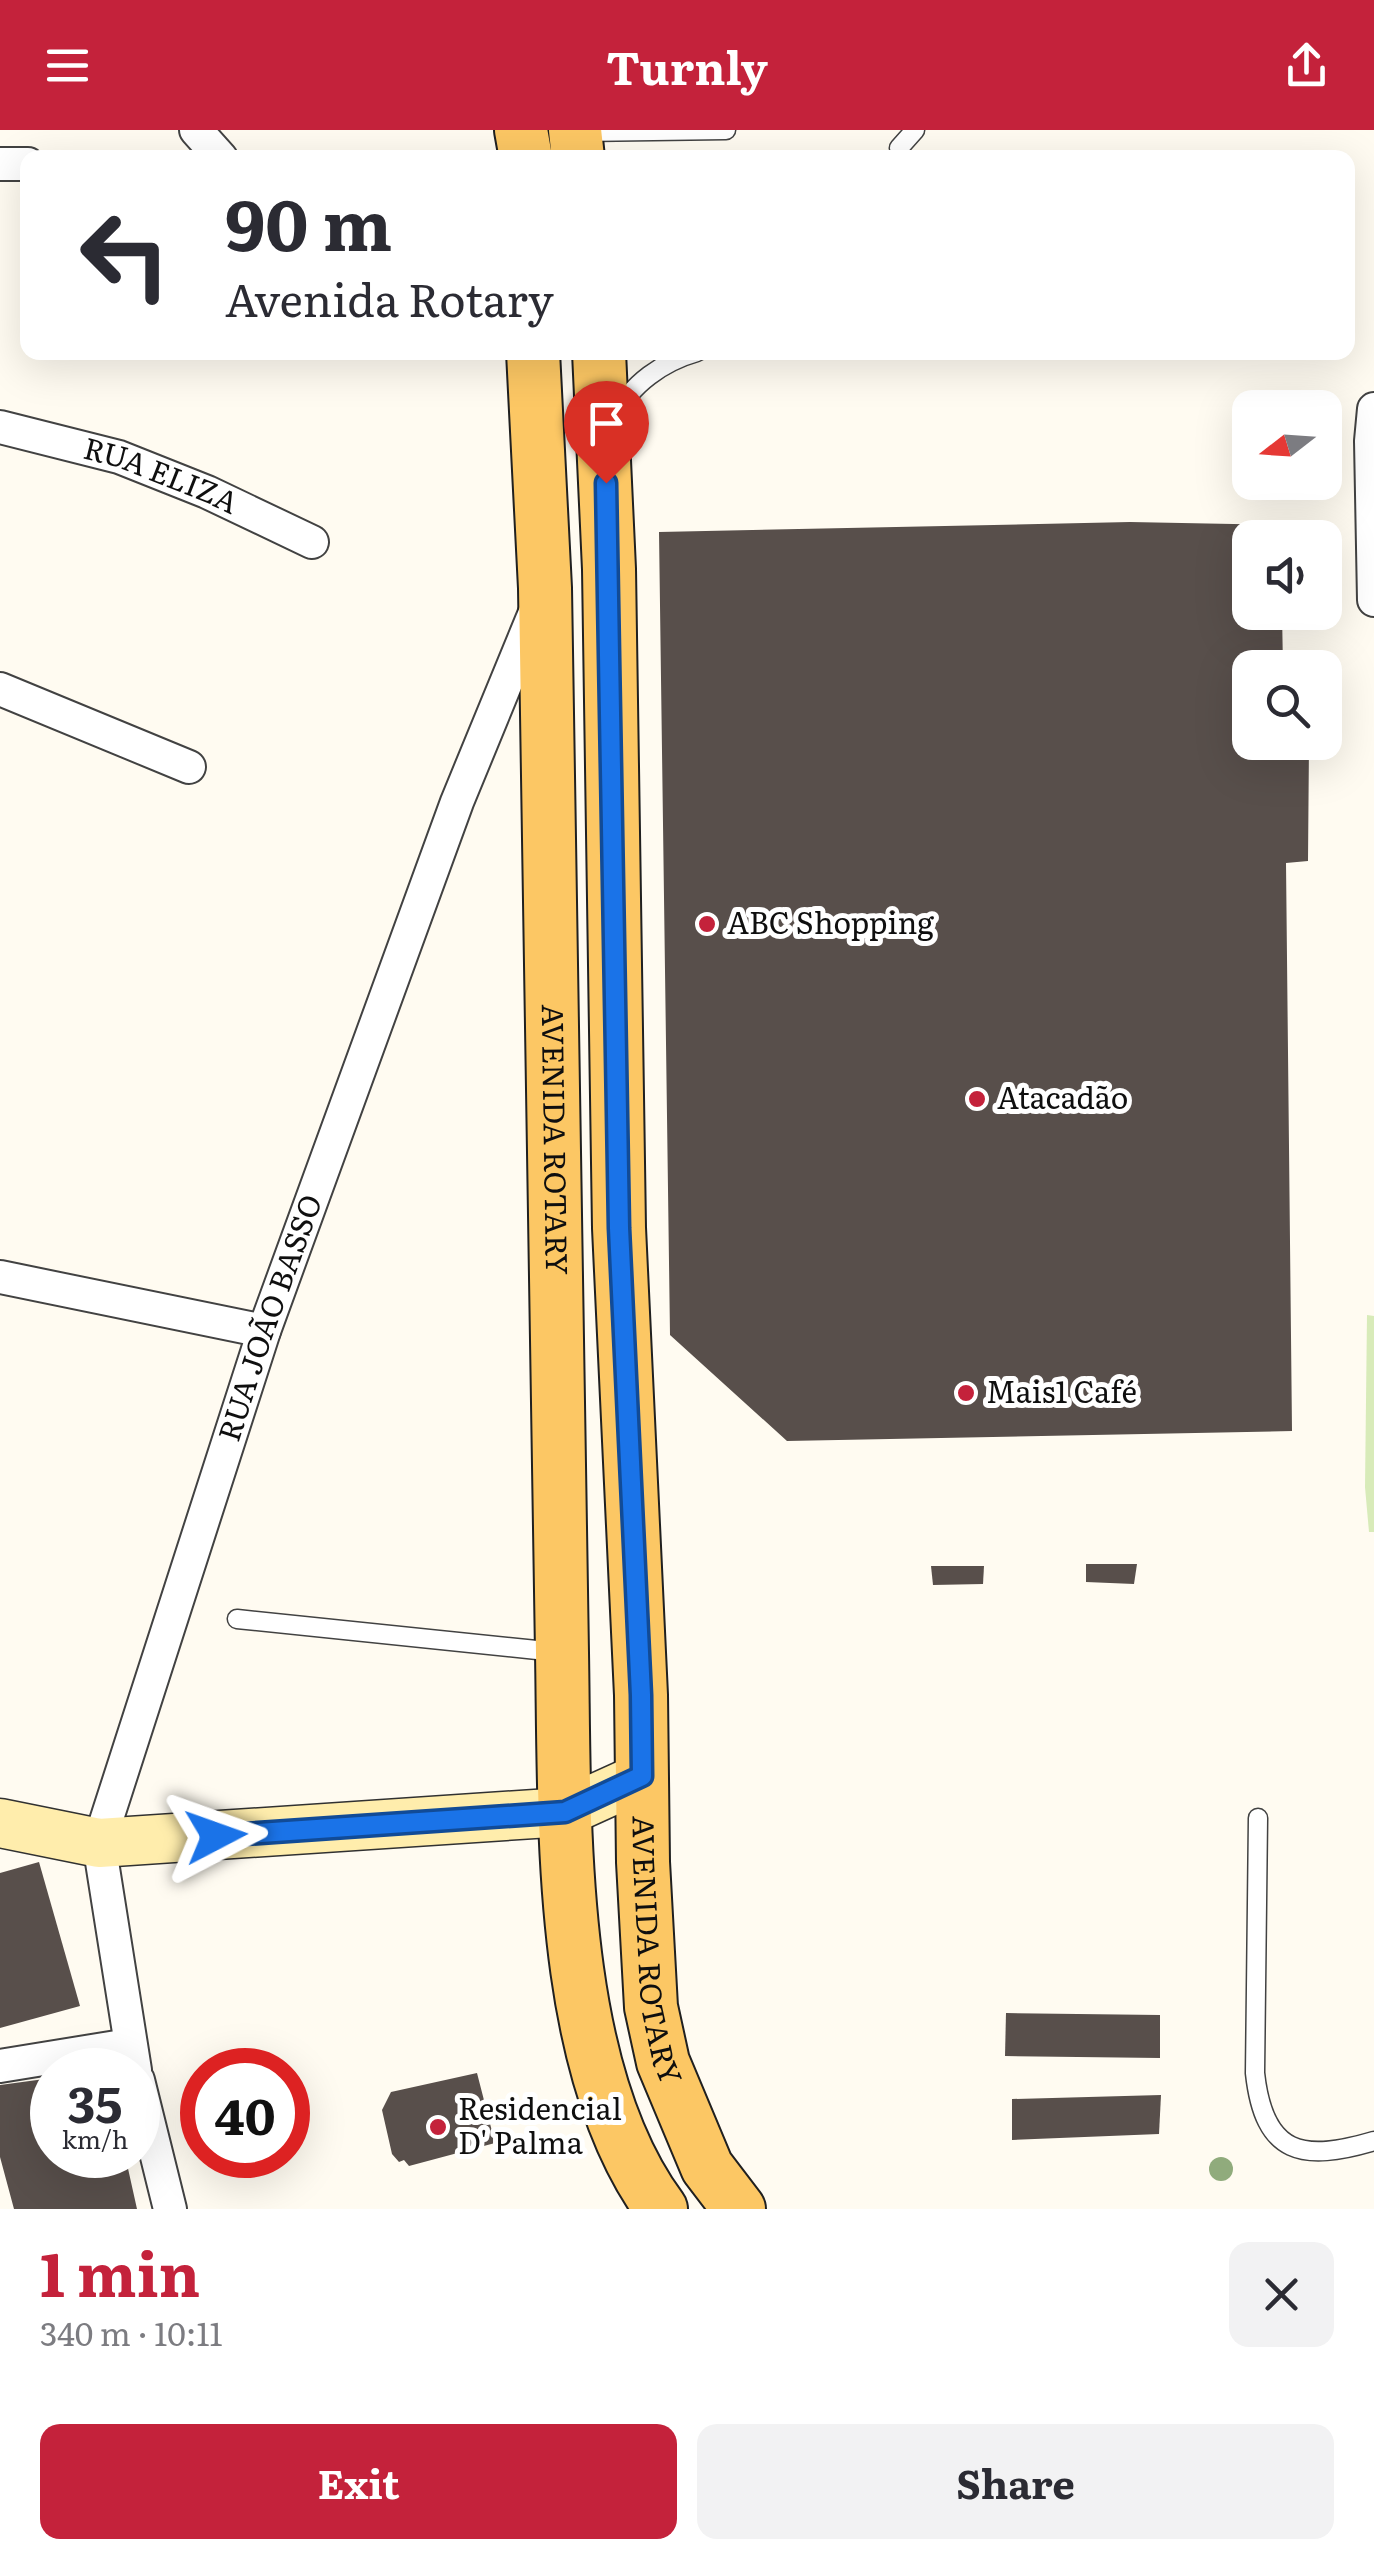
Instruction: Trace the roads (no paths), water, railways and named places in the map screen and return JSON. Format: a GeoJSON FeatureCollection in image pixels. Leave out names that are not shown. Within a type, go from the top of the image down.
{"type":"FeatureCollection","features":[{"type":"Feature","properties":{"kind":"main road","name":"AVENIDA ROTARY"},"geometry":{"type":"LineString","coordinates":[[533,360],[545,588],[565,1812],[573,1936],[594,2066],[624,2150],[660,2209]]}},
{"type":"Feature","properties":{"kind":"main road","name":"AVENIDA ROTARY"},"geometry":{"type":"LineString","coordinates":[[600,360],[606,446],[619,1228],[641,1695],[643,1862],[655,2034],[707,2166],[739,2209]]}},
{"type":"Feature","properties":{"kind":"street"},"geometry":{"type":"LineString","coordinates":[[196,130],[214,150]]}},
{"type":"Feature","properties":{"kind":"street"},"geometry":{"type":"LineString","coordinates":[[1374,409],[1370,441],[1374,600]]}},
{"type":"Feature","properties":{"kind":"street","name":"RUA ELIZA"},"geometry":{"type":"LineString","coordinates":[[0,427],[119,458],[207,492],[312,542]]}},
{"type":"Feature","properties":{"kind":"street","name":"RUA JOÃO BASSO"},"geometry":{"type":"LineString","coordinates":[[131,2048],[99,1843],[264,1331],[457,802],[545,588]]}},
{"type":"Feature","properties":{"kind":"street"},"geometry":{"type":"LineString","coordinates":[[3,697],[189,767]]}},
{"type":"Feature","properties":{"kind":"street"},"geometry":{"type":"LineString","coordinates":[[0,1277],[264,1331]]}},
{"type":"Feature","properties":{"kind":"street"},"geometry":{"type":"LineString","coordinates":[[0,1823],[99,1843],[565,1812],[642,1776]]}},
{"type":"Feature","properties":{"kind":"street"},"geometry":{"type":"LineString","coordinates":[[0,2066],[30,2064]]}},
{"type":"Feature","properties":{"kind":"street"},"geometry":{"type":"LineString","coordinates":[[160,2169],[170,2209]]}},
{"type":"Feature","properties":{"kind":"lane"},"geometry":{"type":"LineString","coordinates":[[576,140],[614,134],[726,130]]}},
{"type":"Feature","properties":{"kind":"lane"},"geometry":{"type":"LineString","coordinates":[[898,148],[915,130]]}},
{"type":"Feature","properties":{"kind":"lane"},"geometry":{"type":"LineString","coordinates":[[606,446],[628,395],[659,360]]}},
{"type":"Feature","properties":{"kind":"lane"},"geometry":{"type":"LineString","coordinates":[[238,1619],[562,1653]]}},
{"type":"Feature","properties":{"kind":"lane"},"geometry":{"type":"LineString","coordinates":[[1258,1818],[1255,2074],[1259,2102],[1282,2142],[1306,2152],[1340,2151],[1374,2142]]}},
{"type":"Feature","properties":{"kind":"lane"},"geometry":{"type":"LineString","coordinates":[[1340,2151],[1374,2159]]}},
{"type":"Feature","properties":{"kind":"place","name":"ABC Shopping"},"geometry":{"type":"Point","coordinates":[707,924]}},
{"type":"Feature","properties":{"kind":"place","name":"Atacadão"},"geometry":{"type":"Point","coordinates":[977,1099]}},
{"type":"Feature","properties":{"kind":"place","name":"Mais1 Café"},"geometry":{"type":"Point","coordinates":[966,1393]}},
{"type":"Feature","properties":{"kind":"place","name":"Residencial D' Palma"},"geometry":{"type":"Point","coordinates":[438,2127]}}]}
